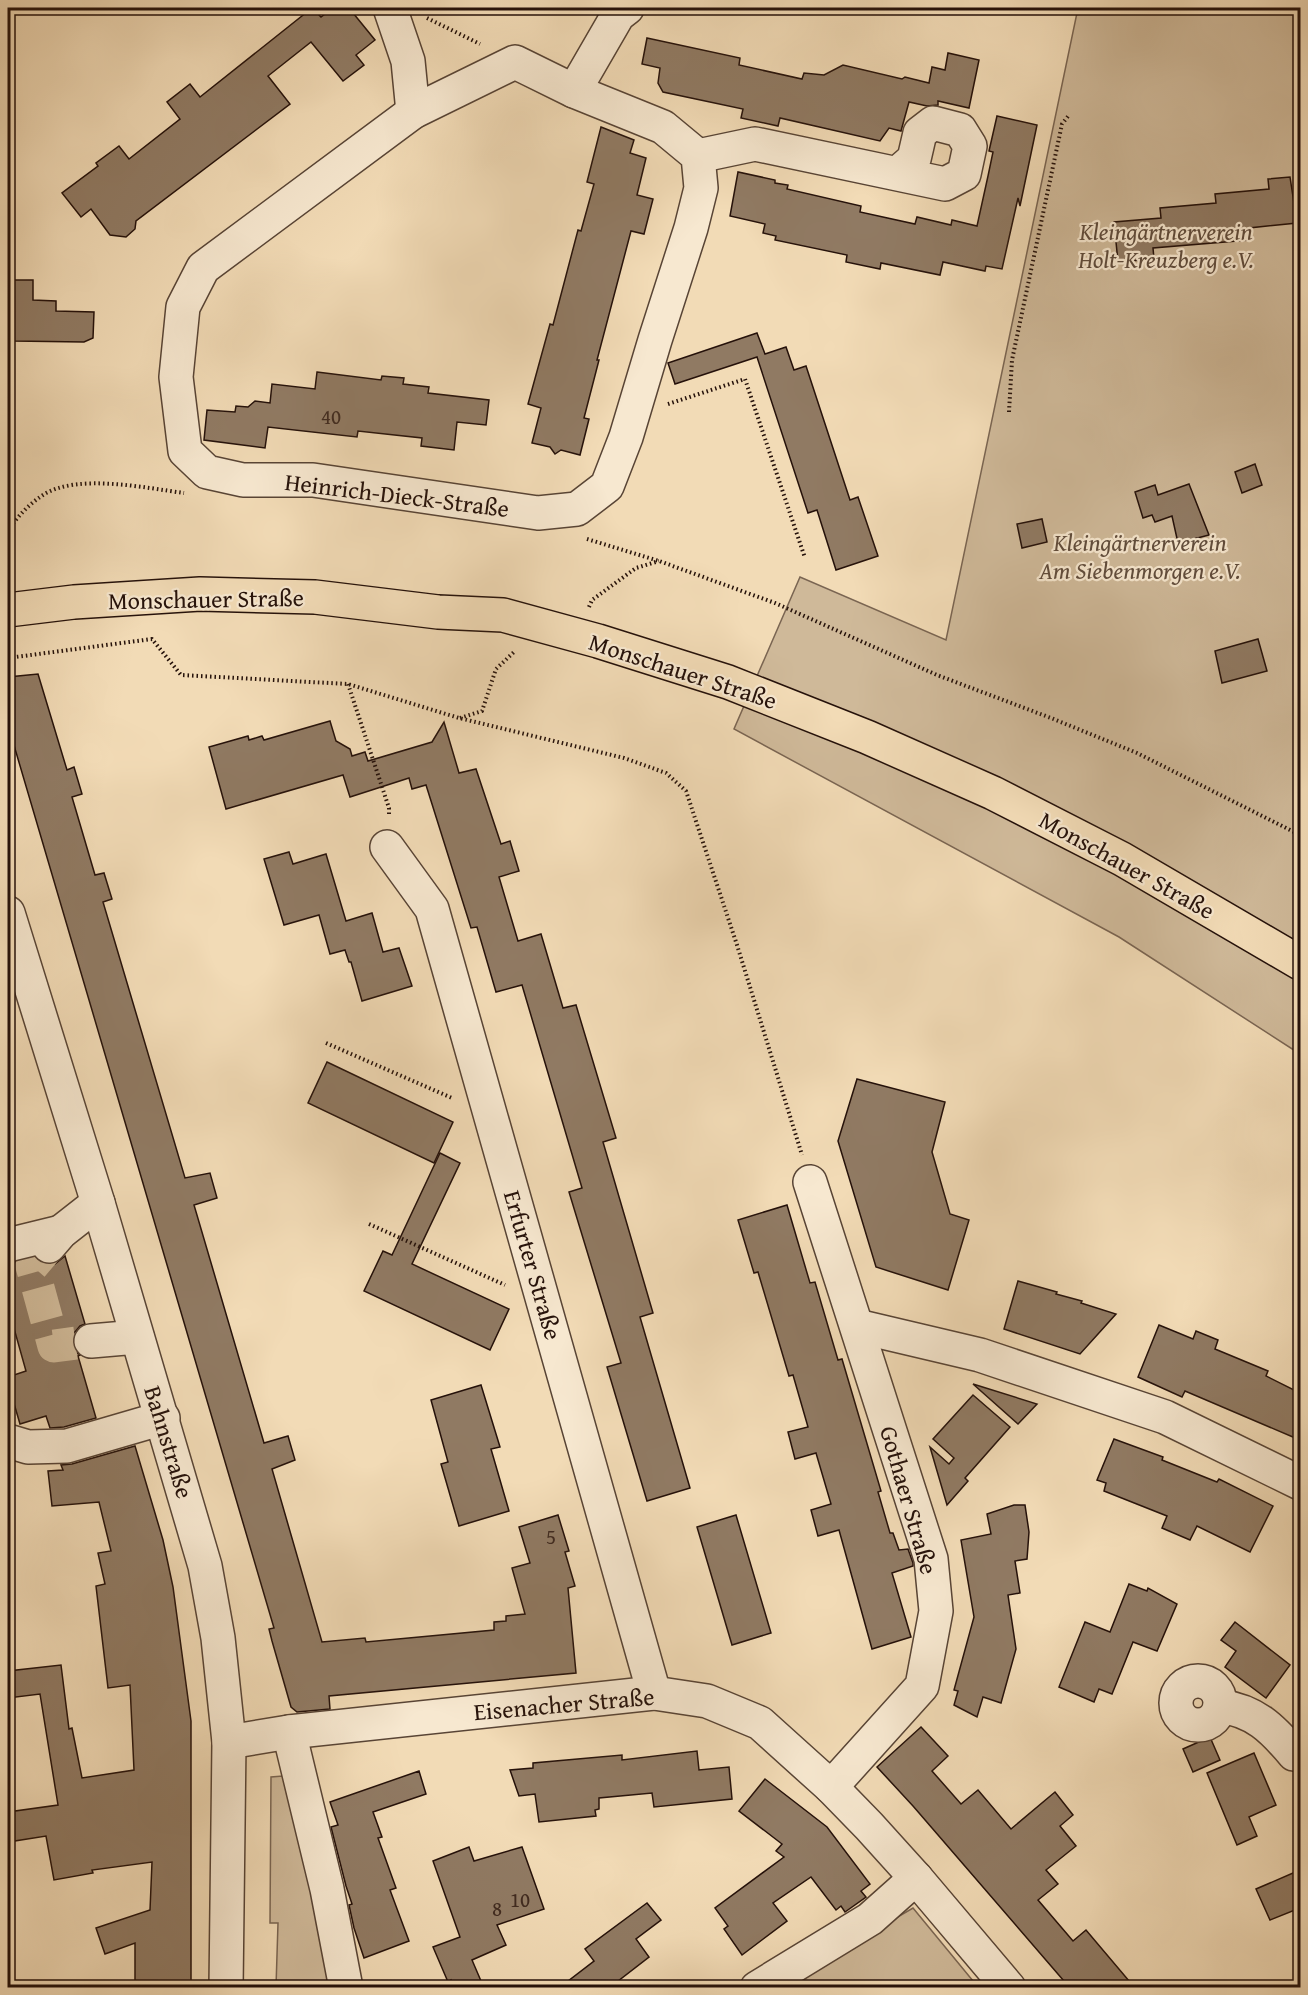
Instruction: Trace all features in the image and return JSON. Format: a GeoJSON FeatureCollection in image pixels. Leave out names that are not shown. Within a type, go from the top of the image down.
{"type":"FeatureCollection","features":[{"type":"Feature","properties":{"kind":"main road","name":"Monschauer Straße"},"geometry":{"type":"LineString","coordinates":[[8,610],[74,602],[200,594],[315,597],[438,612],[503,615],[598,641],[728,682],[867,737],[993,793],[1122,859],[1300,963]]}},
{"type":"Feature","properties":{"kind":"street"},"geometry":{"type":"LineString","coordinates":[[390,8],[408,61],[412,112]]}},
{"type":"Feature","properties":{"kind":"street"},"geometry":{"type":"LineString","coordinates":[[574,91],[619,10]]}},
{"type":"Feature","properties":{"kind":"street"},"geometry":{"type":"LineString","coordinates":[[515,62],[574,91],[663,127],[698,156],[755,144],[898,173]]}},
{"type":"Feature","properties":{"kind":"street","name":"Heinrich-Dieck-Straße"},"geometry":{"type":"LineString","coordinates":[[515,62],[412,112],[203,268],[183,308],[176,376],[185,452],[207,472],[243,480],[313,480],[538,513],[576,509],[607,486],[632,416],[701,188],[698,156]]}},
{"type":"Feature","properties":{"kind":"street","name":"Erfurter Straße"},"geometry":{"type":"LineString","coordinates":[[387,847],[432,909],[654,1693]]}},
{"type":"Feature","properties":{"kind":"street","name":"Bahnstraße"},"geometry":{"type":"LineString","coordinates":[[8,913],[163,1418],[205,1566],[218,1638],[229,1742],[226,1988]]}},
{"type":"Feature","properties":{"kind":"street","name":"Gothaer Straße"},"geometry":{"type":"LineString","coordinates":[[810,1182],[931,1559],[936,1611],[922,1686],[831,1787]]}},
{"type":"Feature","properties":{"kind":"street"},"geometry":{"type":"LineString","coordinates":[[8,1245],[55,1239],[98,1203]]}},
{"type":"Feature","properties":{"kind":"street"},"geometry":{"type":"LineString","coordinates":[[857,1326],[980,1355],[1165,1417],[1300,1483]]}},
{"type":"Feature","properties":{"kind":"street"},"geometry":{"type":"LineString","coordinates":[[90,1341],[137,1337]]}},
{"type":"Feature","properties":{"kind":"street"},"geometry":{"type":"LineString","coordinates":[[8,1441],[28,1447],[67,1446],[163,1418]]}},
{"type":"Feature","properties":{"kind":"street","name":"Eisenacher Straße"},"geometry":{"type":"LineString","coordinates":[[229,1742],[289,1732],[654,1693],[707,1701],[760,1723],[831,1787],[916,1878],[1009,1988]]}},
{"type":"Feature","properties":{"kind":"street"},"geometry":{"type":"LineString","coordinates":[[1220,1706],[1238,1708],[1274,1730],[1298,1760]]}},
{"type":"Feature","properties":{"kind":"street"},"geometry":{"type":"LineString","coordinates":[[289,1732],[327,1888],[345,1984]]}},
{"type":"Feature","properties":{"kind":"street"},"geometry":{"type":"LineString","coordinates":[[757,1988],[870,1919],[916,1878]]}},
{"type":"Feature","properties":{"kind":"path"},"geometry":{"type":"LineString","coordinates":[[426,17],[515,62]]}},
{"type":"Feature","properties":{"kind":"path"},"geometry":{"type":"LineString","coordinates":[[1009,412],[1012,360],[1062,124],[1070,115]]}},
{"type":"Feature","properties":{"kind":"path"},"geometry":{"type":"LineString","coordinates":[[632,416],[745,379],[805,558]]}},
{"type":"Feature","properties":{"kind":"path"},"geometry":{"type":"LineString","coordinates":[[8,531],[19,515],[44,494],[73,485],[110,483],[188,494]]}},
{"type":"Feature","properties":{"kind":"path"},"geometry":{"type":"LineString","coordinates":[[580,537],[659,561],[775,603],[937,675],[1137,753],[1300,835]]}},
{"type":"Feature","properties":{"kind":"path"},"geometry":{"type":"LineString","coordinates":[[8,658],[152,639],[181,675],[348,684],[459,718],[624,758],[666,773],[686,791],[737,945],[810,1182]]}},
{"type":"Feature","properties":{"kind":"path"},"geometry":{"type":"LineString","coordinates":[[348,684],[389,808],[387,847]]}},
{"type":"Feature","properties":{"kind":"path"},"geometry":{"type":"LineString","coordinates":[[326,1043],[490,1114]]}},
{"type":"Feature","properties":{"kind":"path"},"geometry":{"type":"LineString","coordinates":[[369,1224],[543,1302]]}},
{"type":"Feature","properties":{"kind":"green space"},"geometry":{"type":"Polygon","coordinates":[[[1078,8],[1300,8],[1300,1054],[1119,937],[734,729],[800,577],[946,640],[1078,8]]]}},
{"type":"Feature","properties":{"kind":"green space"},"geometry":{"type":"Polygon","coordinates":[[[283,1776],[297,1797],[338,1987],[276,1987],[278,1923],[270,1923],[271,1777],[283,1776]]]}},
{"type":"Feature","properties":{"kind":"green space"},"geometry":{"type":"Polygon","coordinates":[[[913,1908],[978,1987],[776,1988],[913,1908]]]}},
{"type":"Feature","properties":{"kind":"building"},"geometry":{"type":"Polygon","coordinates":[[[312,8],[321,17],[333,8],[349,8],[375,40],[356,55],[364,65],[343,81],[311,42],[268,76],[290,104],[136,221],[135,229],[126,237],[110,235],[91,209],[81,217],[62,193],[98,166],[96,163],[119,146],[129,159],[180,119],[167,102],[190,84],[200,97],[312,8]]]}},
{"type":"Feature","properties":{"kind":"building"},"geometry":{"type":"Polygon","coordinates":[[[647,38],[740,58],[739,65],[802,79],[804,73],[824,75],[843,65],[929,83],[932,67],[945,70],[948,53],[979,60],[969,108],[938,101],[938,105],[927,106],[909,102],[901,131],[889,128],[880,141],[780,118],[778,126],[741,118],[743,109],[663,92],[658,83],[660,68],[642,64],[647,38]]]}},
{"type":"Feature","properties":{"kind":"building"},"geometry":{"type":"Polygon","coordinates":[[[997,116],[1037,125],[1020,206],[1018,198],[1002,269],[986,266],[985,271],[943,262],[940,275],[881,263],[880,269],[846,262],[847,255],[775,240],[776,236],[763,233],[765,224],[730,216],[738,172],[775,180],[775,183],[788,185],[787,189],[861,206],[860,212],[915,224],[917,217],[951,225],[952,220],[977,226],[993,152],[989,151],[997,116]]]}},
{"type":"Feature","properties":{"kind":"building"},"geometry":{"type":"Polygon","coordinates":[[[601,127],[634,140],[630,153],[646,158],[637,195],[653,199],[644,234],[631,231],[597,360],[599,360],[584,418],[589,419],[580,455],[561,450],[555,454],[550,447],[532,443],[541,408],[528,404],[550,324],[553,325],[578,230],[581,231],[594,184],[587,182],[601,127]]]}},
{"type":"Feature","properties":{"kind":"building"},"geometry":{"type":"Polygon","coordinates":[[[1290,177],[1297,223],[1249,228],[1249,240],[1153,248],[1154,259],[1118,262],[1114,222],[1161,218],[1160,208],[1216,203],[1215,194],[1269,189],[1268,179],[1290,177]]]}},
{"type":"Feature","properties":{"kind":"building"},"geometry":{"type":"Polygon","coordinates":[[[8,280],[33,280],[33,300],[56,301],[56,311],[94,312],[93,338],[84,342],[13,341],[13,327],[8,326],[8,280]]]}},
{"type":"Feature","properties":{"kind":"building"},"geometry":{"type":"Polygon","coordinates":[[[757,333],[765,354],[786,347],[794,370],[806,366],[850,500],[858,497],[878,556],[836,570],[817,510],[808,513],[757,357],[675,384],[668,363],[757,333]]]}},
{"type":"Feature","properties":{"kind":"building"},"geometry":{"type":"Polygon","coordinates":[[[317,372],[381,380],[382,376],[404,378],[403,384],[429,387],[428,393],[489,400],[486,425],[457,422],[454,450],[421,446],[422,438],[358,431],[357,437],[268,427],[265,448],[204,440],[207,410],[235,412],[236,406],[248,407],[255,401],[270,403],[272,384],[315,389],[317,372]]]}},
{"type":"Feature","properties":{"kind":"building"},"geometry":{"type":"Polygon","coordinates":[[[1255,464],[1262,485],[1242,493],[1235,472],[1255,464]]]}},
{"type":"Feature","properties":{"kind":"building"},"geometry":{"type":"Polygon","coordinates":[[[1189,484],[1209,535],[1178,543],[1172,516],[1155,522],[1152,515],[1143,518],[1135,492],[1155,485],[1158,495],[1189,484]]]}},
{"type":"Feature","properties":{"kind":"building"},"geometry":{"type":"Polygon","coordinates":[[[1042,519],[1047,542],[1022,548],[1017,524],[1042,519]]]}},
{"type":"Feature","properties":{"kind":"building"},"geometry":{"type":"Polygon","coordinates":[[[1258,639],[1267,671],[1222,683],[1215,651],[1258,639]]]}},
{"type":"Feature","properties":{"kind":"building"},"geometry":{"type":"Polygon","coordinates":[[[38,674],[67,770],[74,767],[82,794],[72,797],[95,875],[104,873],[112,899],[103,902],[185,1178],[210,1173],[217,1198],[194,1205],[264,1443],[288,1436],[295,1460],[272,1469],[322,1642],[365,1638],[366,1642],[494,1630],[494,1622],[506,1621],[506,1616],[525,1614],[512,1568],[530,1563],[519,1527],[558,1515],[569,1551],[565,1552],[575,1586],[568,1588],[576,1673],[329,1696],[330,1709],[297,1712],[291,1707],[269,1629],[274,1628],[8,725],[8,677],[38,674]]]}},
{"type":"Feature","properties":{"kind":"building"},"geometry":{"type":"Polygon","coordinates":[[[330,721],[336,741],[350,749],[352,756],[365,752],[368,761],[432,742],[444,722],[459,773],[476,769],[501,844],[510,841],[519,871],[499,877],[518,941],[541,934],[563,1008],[576,1005],[616,1138],[603,1142],[653,1313],[640,1317],[690,1488],[647,1501],[607,1367],[621,1363],[569,1192],[582,1188],[522,985],[496,992],[477,927],[471,928],[426,785],[412,789],[409,778],[350,797],[343,775],[226,809],[209,747],[248,736],[249,740],[262,736],[264,740],[330,721]]]}},
{"type":"Feature","properties":{"kind":"building"},"geometry":{"type":"Polygon","coordinates":[[[289,852],[293,864],[326,854],[346,921],[372,913],[383,952],[399,948],[412,986],[362,1001],[351,962],[345,950],[330,954],[319,915],[284,925],[264,859],[289,852]]]}},
{"type":"Feature","properties":{"kind":"building"},"geometry":{"type":"Polygon","coordinates":[[[327,1062],[453,1122],[434,1163],[308,1103],[327,1062]]]}},
{"type":"Feature","properties":{"kind":"building"},"geometry":{"type":"Polygon","coordinates":[[[857,1079],[945,1102],[932,1152],[950,1214],[969,1220],[948,1290],[876,1267],[838,1141],[857,1079]]]}},
{"type":"Feature","properties":{"kind":"building"},"geometry":{"type":"Polygon","coordinates":[[[440,1153],[460,1163],[412,1264],[509,1309],[490,1350],[364,1291],[383,1251],[392,1255],[440,1153]]]}},
{"type":"Feature","properties":{"kind":"building"},"geometry":{"type":"Polygon","coordinates":[[[787,1205],[810,1283],[815,1282],[838,1360],[842,1359],[881,1491],[878,1492],[890,1533],[893,1533],[899,1550],[908,1549],[913,1563],[913,1566],[892,1573],[911,1637],[872,1649],[839,1530],[818,1536],[811,1510],[831,1504],[816,1453],[795,1459],[788,1432],[808,1427],[793,1375],[789,1376],[758,1272],[754,1273],[738,1220],[787,1205]]]}},
{"type":"Feature","properties":{"kind":"building"},"geometry":{"type":"Polygon","coordinates":[[[65,1256],[85,1324],[74,1333],[72,1343],[75,1351],[80,1355],[78,1356],[96,1418],[64,1427],[50,1428],[46,1416],[20,1424],[8,1377],[26,1371],[8,1307],[8,1263],[35,1258],[45,1264],[55,1264],[65,1256]]]}},
{"type":"Feature","properties":{"kind":"building"},"geometry":{"type":"Polygon","coordinates":[[[1018,1281],[1057,1292],[1056,1294],[1116,1314],[1080,1354],[1004,1329],[1018,1281]]]}},
{"type":"Feature","properties":{"kind":"building"},"geometry":{"type":"Polygon","coordinates":[[[1159,1325],[1193,1339],[1196,1331],[1218,1340],[1215,1349],[1268,1371],[1266,1376],[1300,1393],[1300,1440],[1185,1391],[1182,1397],[1138,1377],[1159,1325]]]}},
{"type":"Feature","properties":{"kind":"building"},"geometry":{"type":"Polygon","coordinates":[[[973,1384],[1037,1404],[1018,1424],[973,1384]]]}},
{"type":"Feature","properties":{"kind":"building"},"geometry":{"type":"Polygon","coordinates":[[[481,1385],[500,1447],[491,1449],[509,1511],[459,1526],[441,1464],[448,1462],[431,1400],[481,1385]]]}},
{"type":"Feature","properties":{"kind":"building"},"geometry":{"type":"Polygon","coordinates":[[[973,1395],[1010,1427],[965,1478],[968,1481],[947,1505],[930,1447],[949,1464],[954,1458],[933,1439],[973,1395]]]}},
{"type":"Feature","properties":{"kind":"building"},"geometry":{"type":"Polygon","coordinates":[[[1114,1439],[1163,1457],[1162,1460],[1217,1482],[1219,1479],[1273,1506],[1250,1552],[1197,1526],[1190,1540],[1162,1528],[1167,1516],[1104,1491],[1106,1483],[1097,1480],[1114,1439]]]}},
{"type":"Feature","properties":{"kind":"building"},"geometry":{"type":"Polygon","coordinates":[[[135,1446],[163,1540],[173,1587],[191,1721],[191,1988],[135,1988],[135,1943],[105,1954],[96,1928],[150,1910],[152,1862],[92,1870],[93,1873],[54,1880],[46,1836],[8,1842],[8,1812],[58,1805],[40,1694],[8,1698],[8,1671],[61,1665],[69,1729],[72,1728],[82,1778],[134,1770],[130,1685],[108,1688],[96,1586],[105,1584],[98,1553],[111,1551],[99,1502],[52,1506],[48,1471],[63,1470],[61,1465],[135,1446]]]}},
{"type":"Feature","properties":{"kind":"building"},"geometry":{"type":"Polygon","coordinates":[[[1014,1505],[1025,1505],[1029,1532],[1027,1559],[1015,1561],[1020,1593],[1008,1595],[1016,1649],[1001,1703],[983,1697],[977,1717],[954,1705],[958,1691],[954,1690],[974,1617],[961,1540],[991,1534],[987,1514],[1014,1505]]]}},
{"type":"Feature","properties":{"kind":"building"},"geometry":{"type":"Polygon","coordinates":[[[736,1515],[771,1633],[732,1645],[697,1527],[736,1515]]]}},
{"type":"Feature","properties":{"kind":"building"},"geometry":{"type":"Polygon","coordinates":[[[1129,1584],[1147,1591],[1148,1588],[1177,1604],[1157,1651],[1133,1642],[1112,1694],[1099,1689],[1094,1702],[1059,1687],[1085,1622],[1110,1632],[1129,1584]]]}},
{"type":"Feature","properties":{"kind":"building"},"geometry":{"type":"Polygon","coordinates":[[[1235,1622],[1290,1665],[1266,1698],[1225,1667],[1236,1651],[1221,1640],[1235,1622]]]}},
{"type":"Feature","properties":{"kind":"building"},"geometry":{"type":"Polygon","coordinates":[[[921,1727],[948,1756],[932,1771],[961,1804],[978,1790],[1011,1829],[1055,1792],[1073,1815],[1060,1826],[1076,1846],[1046,1870],[1058,1884],[1038,1900],[1073,1941],[1086,1930],[1135,1988],[1070,1988],[877,1767],[921,1727]]]}},
{"type":"Feature","properties":{"kind":"building"},"geometry":{"type":"Polygon","coordinates":[[[1210,1737],[1220,1760],[1193,1772],[1183,1749],[1210,1737]]]}},
{"type":"Feature","properties":{"kind":"building"},"geometry":{"type":"Polygon","coordinates":[[[697,1751],[699,1770],[729,1767],[732,1799],[654,1807],[652,1793],[599,1798],[599,1809],[595,1810],[596,1816],[539,1822],[535,1794],[519,1796],[510,1770],[533,1768],[533,1763],[622,1755],[622,1760],[697,1751]]]}},
{"type":"Feature","properties":{"kind":"building"},"geometry":{"type":"Polygon","coordinates":[[[1254,1753],[1276,1805],[1249,1817],[1257,1836],[1237,1845],[1207,1773],[1254,1753]]]}},
{"type":"Feature","properties":{"kind":"building"},"geometry":{"type":"Polygon","coordinates":[[[419,1771],[426,1794],[373,1812],[382,1837],[378,1838],[396,1888],[390,1890],[409,1941],[364,1958],[354,1928],[349,1905],[352,1904],[331,1827],[338,1825],[330,1802],[419,1771]]]}},
{"type":"Feature","properties":{"kind":"building"},"geometry":{"type":"Polygon","coordinates":[[[765,1779],[827,1827],[870,1884],[861,1891],[866,1897],[845,1912],[841,1906],[836,1910],[811,1877],[773,1903],[787,1921],[742,1955],[724,1929],[728,1926],[715,1908],[784,1857],[776,1851],[782,1844],[739,1811],[765,1779]]]}},
{"type":"Feature","properties":{"kind":"building"},"geometry":{"type":"Polygon","coordinates":[[[469,1847],[474,1861],[522,1847],[544,1909],[497,1925],[506,1945],[472,1960],[484,1988],[454,1988],[451,1980],[448,1982],[433,1947],[460,1937],[433,1861],[469,1847]]]}},
{"type":"Feature","properties":{"kind":"building"},"geometry":{"type":"Polygon","coordinates":[[[1300,1870],[1300,1908],[1270,1920],[1256,1889],[1300,1870]]]}},
{"type":"Feature","properties":{"kind":"building"},"geometry":{"type":"Polygon","coordinates":[[[647,1903],[661,1920],[636,1939],[649,1957],[609,1988],[559,1988],[594,1961],[585,1949],[647,1903]]]}},
{"type":"Feature","properties":{"kind":"tunnel"},"geometry":{"type":"LineString","coordinates":[[49,1246],[32,1266],[54,1346],[91,1341]]}},
{"type":"Feature","properties":{"kind":"park label","name":"Kleingärtnerverein Holt-Kreuzberg e.V."},"geometry":{"type":"Point","coordinates":[1166,245]}},
{"type":"Feature","properties":{"kind":"park label","name":"Kleingärtnerverein Am Siebenmorgen e.V."},"geometry":{"type":"Point","coordinates":[1140,556]}}]}
